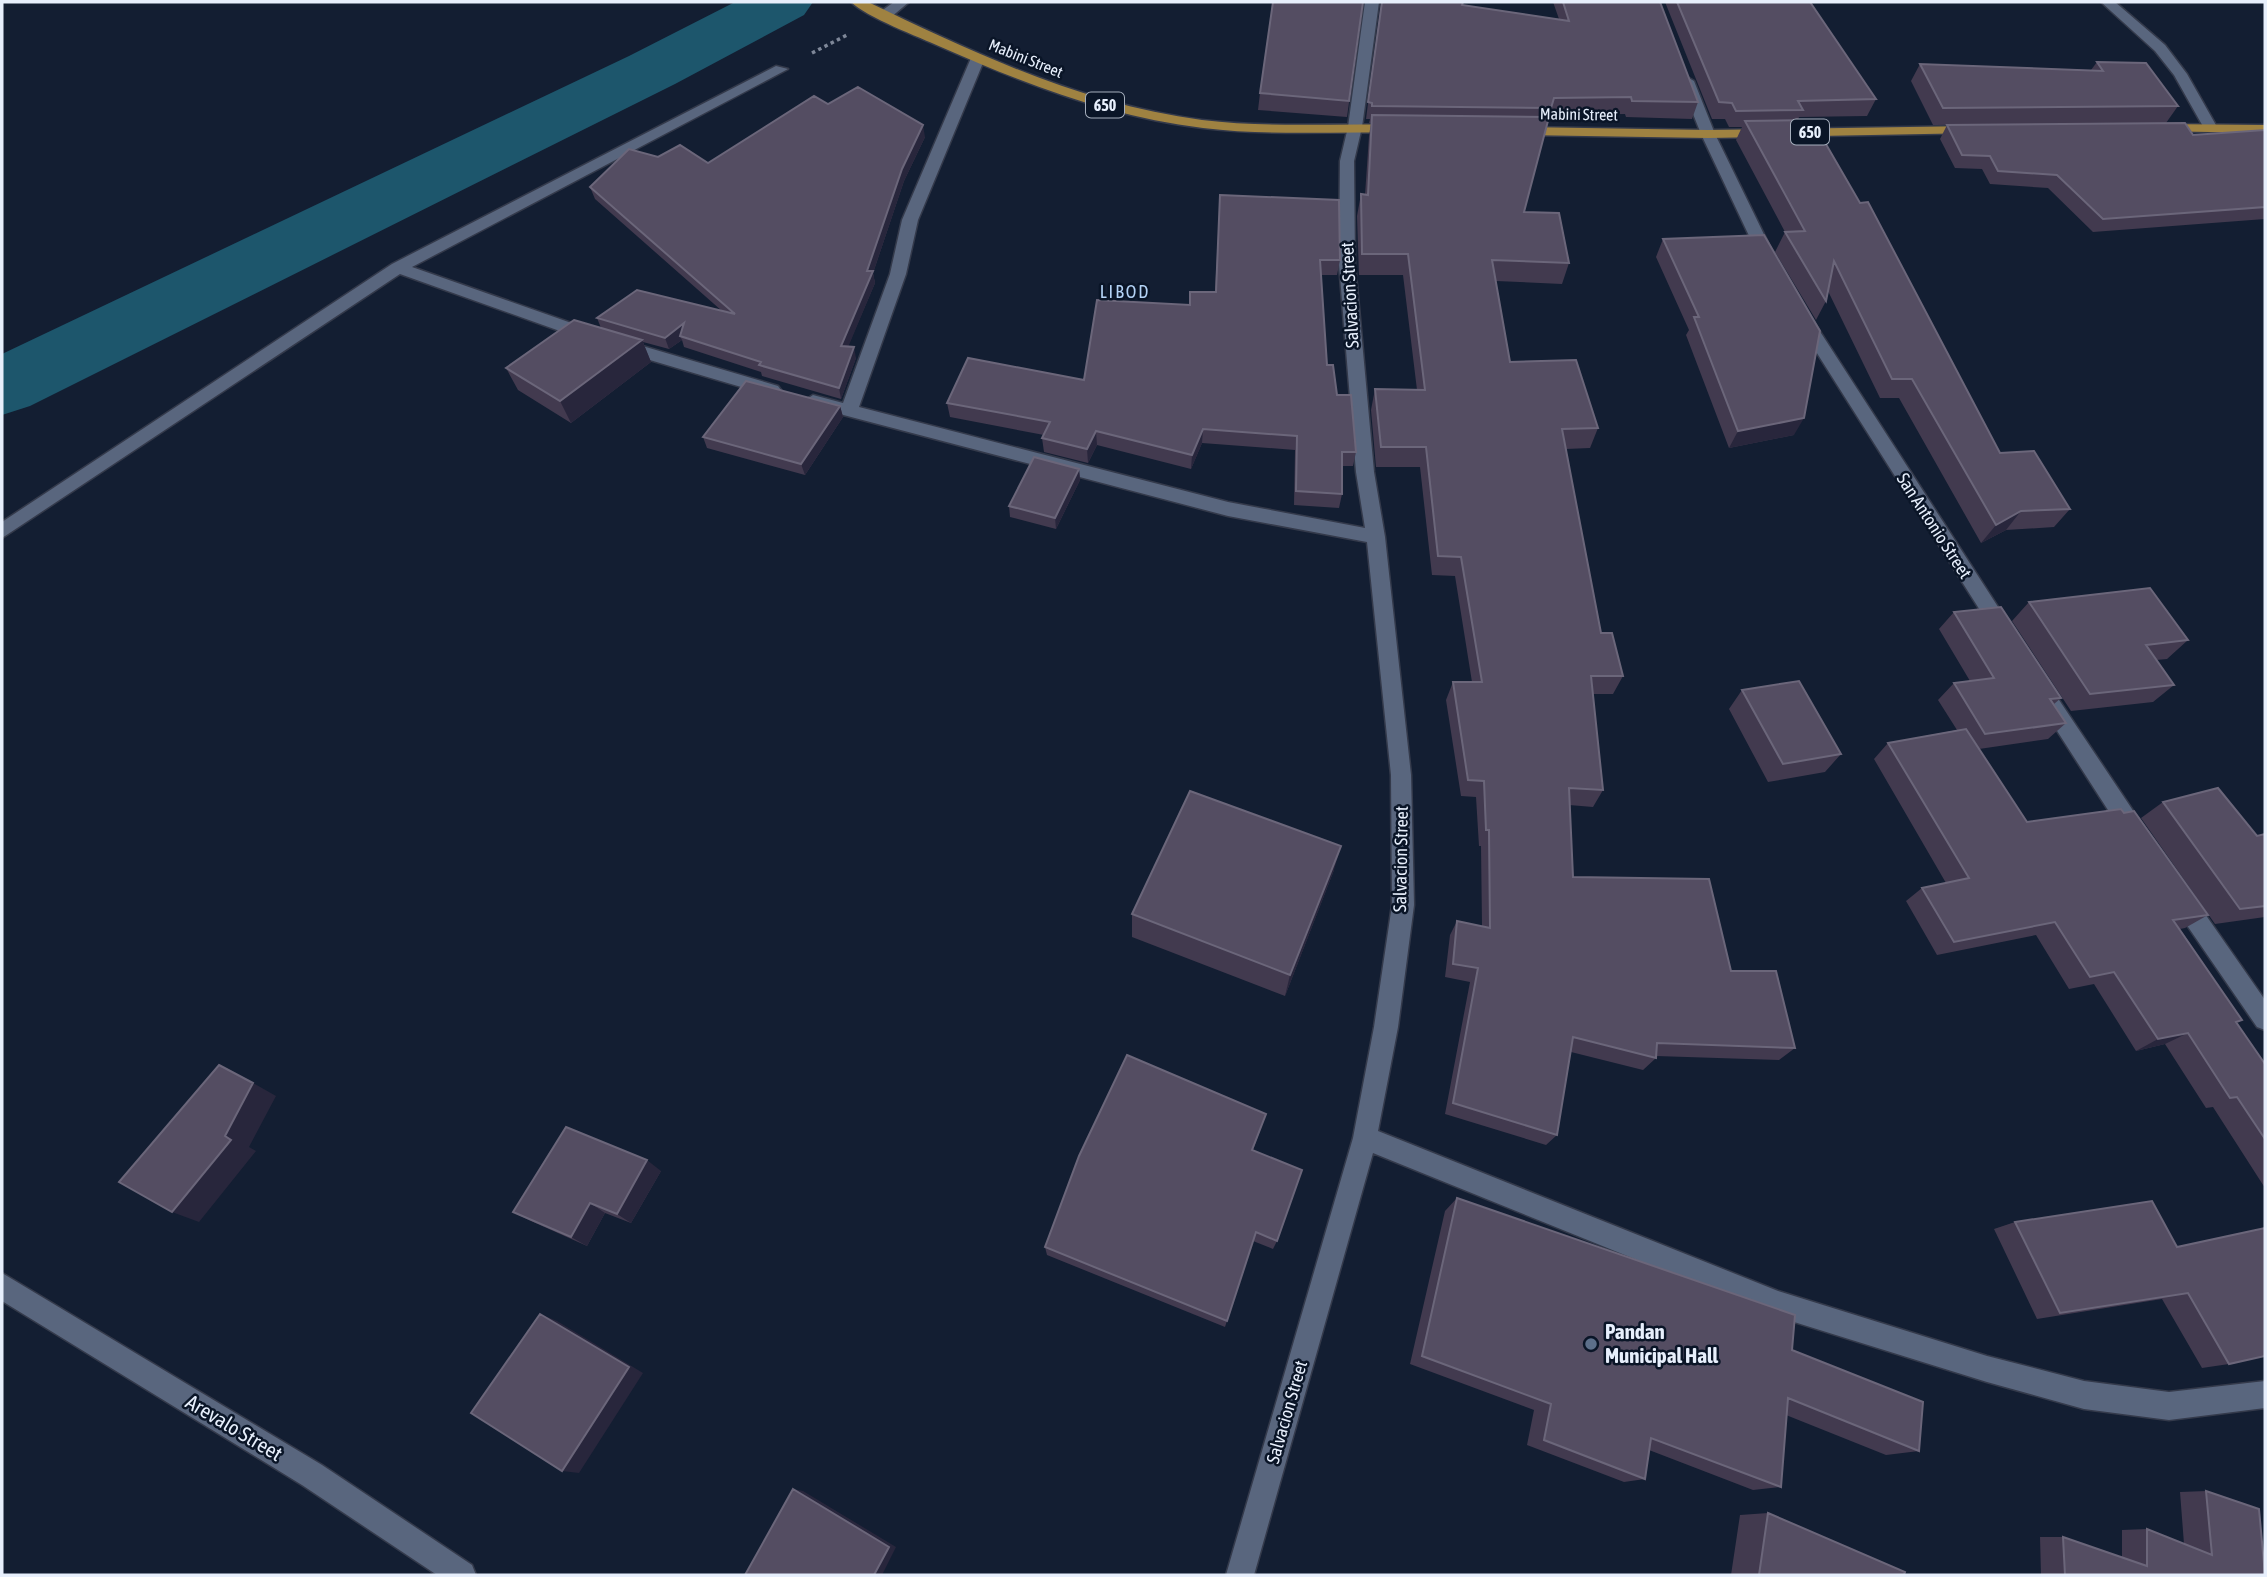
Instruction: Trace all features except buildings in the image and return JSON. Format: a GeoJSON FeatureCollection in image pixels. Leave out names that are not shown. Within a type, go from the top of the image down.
{"type":"FeatureCollection","features":[{"type":"Feature","properties":{"kind":"main road","name":"650"},"geometry":{"type":"LineString","coordinates":[[858,2],[879,12]]}},
{"type":"Feature","properties":{"kind":"main road","name":"Mabini Street"},"geometry":{"type":"LineString","coordinates":[[879,12],[978,58],[1084,99],[1144,114],[1235,127],[1411,130]]}},
{"type":"Feature","properties":{"kind":"main road"},"geometry":{"type":"LineString","coordinates":[[2143,128],[2265,128]]}},
{"type":"Feature","properties":{"kind":"main road","name":"Mabini Street"},"geometry":{"type":"LineString","coordinates":[[1499,132],[1708,134],[1994,130]]}},
{"type":"Feature","properties":{"kind":"street"},"geometry":{"type":"LineString","coordinates":[[879,12],[902,2]]}},
{"type":"Feature","properties":{"kind":"street","name":"Salvacion Street"},"geometry":{"type":"LineString","coordinates":[[1240,1575],[1365,1138],[1386,1027],[1403,905],[1401,775],[1376,537],[1364,472],[1348,285],[1345,189],[1347,161],[1355,127],[1372,2]]}},
{"type":"Feature","properties":{"kind":"street"},"geometry":{"type":"LineString","coordinates":[[2107,2],[2160,48],[2180,74],[2210,127]]}},
{"type":"Feature","properties":{"kind":"street"},"geometry":{"type":"LineString","coordinates":[[849,411],[898,274],[910,220],[927,174],[978,58]]}},
{"type":"Feature","properties":{"kind":"street"},"geometry":{"type":"LineString","coordinates":[[1682,68],[1708,134],[1777,275]]}},
{"type":"Feature","properties":{"kind":"street"},"geometry":{"type":"LineString","coordinates":[[2,531],[398,268],[781,69]]}},
{"type":"Feature","properties":{"kind":"street"},"geometry":{"type":"LineString","coordinates":[[398,268],[552,324],[849,411],[1228,509],[1376,537]]}},
{"type":"Feature","properties":{"kind":"street","name":"San Antonio Street"},"geometry":{"type":"LineString","coordinates":[[1796,306],[2013,647]]}},
{"type":"Feature","properties":{"kind":"street"},"geometry":{"type":"LineString","coordinates":[[2036,682],[2143,844]]}},
{"type":"Feature","properties":{"kind":"street"},"geometry":{"type":"LineString","coordinates":[[2174,888],[2265,1019]]}},
{"type":"Feature","properties":{"kind":"street"},"geometry":{"type":"LineString","coordinates":[[1365,1138],[1778,1304],[1987,1369],[2084,1395],[2169,1406],[2265,1395]]}},
{"type":"Feature","properties":{"kind":"street","name":"Arevalo Street"},"geometry":{"type":"LineString","coordinates":[[2,1286],[312,1475],[462,1575]]}},
{"type":"Feature","properties":{"kind":"path"},"geometry":{"type":"LineString","coordinates":[[781,69],[879,12]]}},
{"type":"Feature","properties":{"kind":"waterway"},"geometry":{"type":"LineString","coordinates":[[2,387],[652,70],[782,2]]}},
{"type":"Feature","properties":{"kind":"place","name":"Pandan Municipal Hall"},"geometry":{"type":"Point","coordinates":[1591,1344]}},
{"type":"Feature","properties":{"kind":"district","name":"LIBOD"},"geometry":{"type":"Point","coordinates":[1125,292]}}]}
